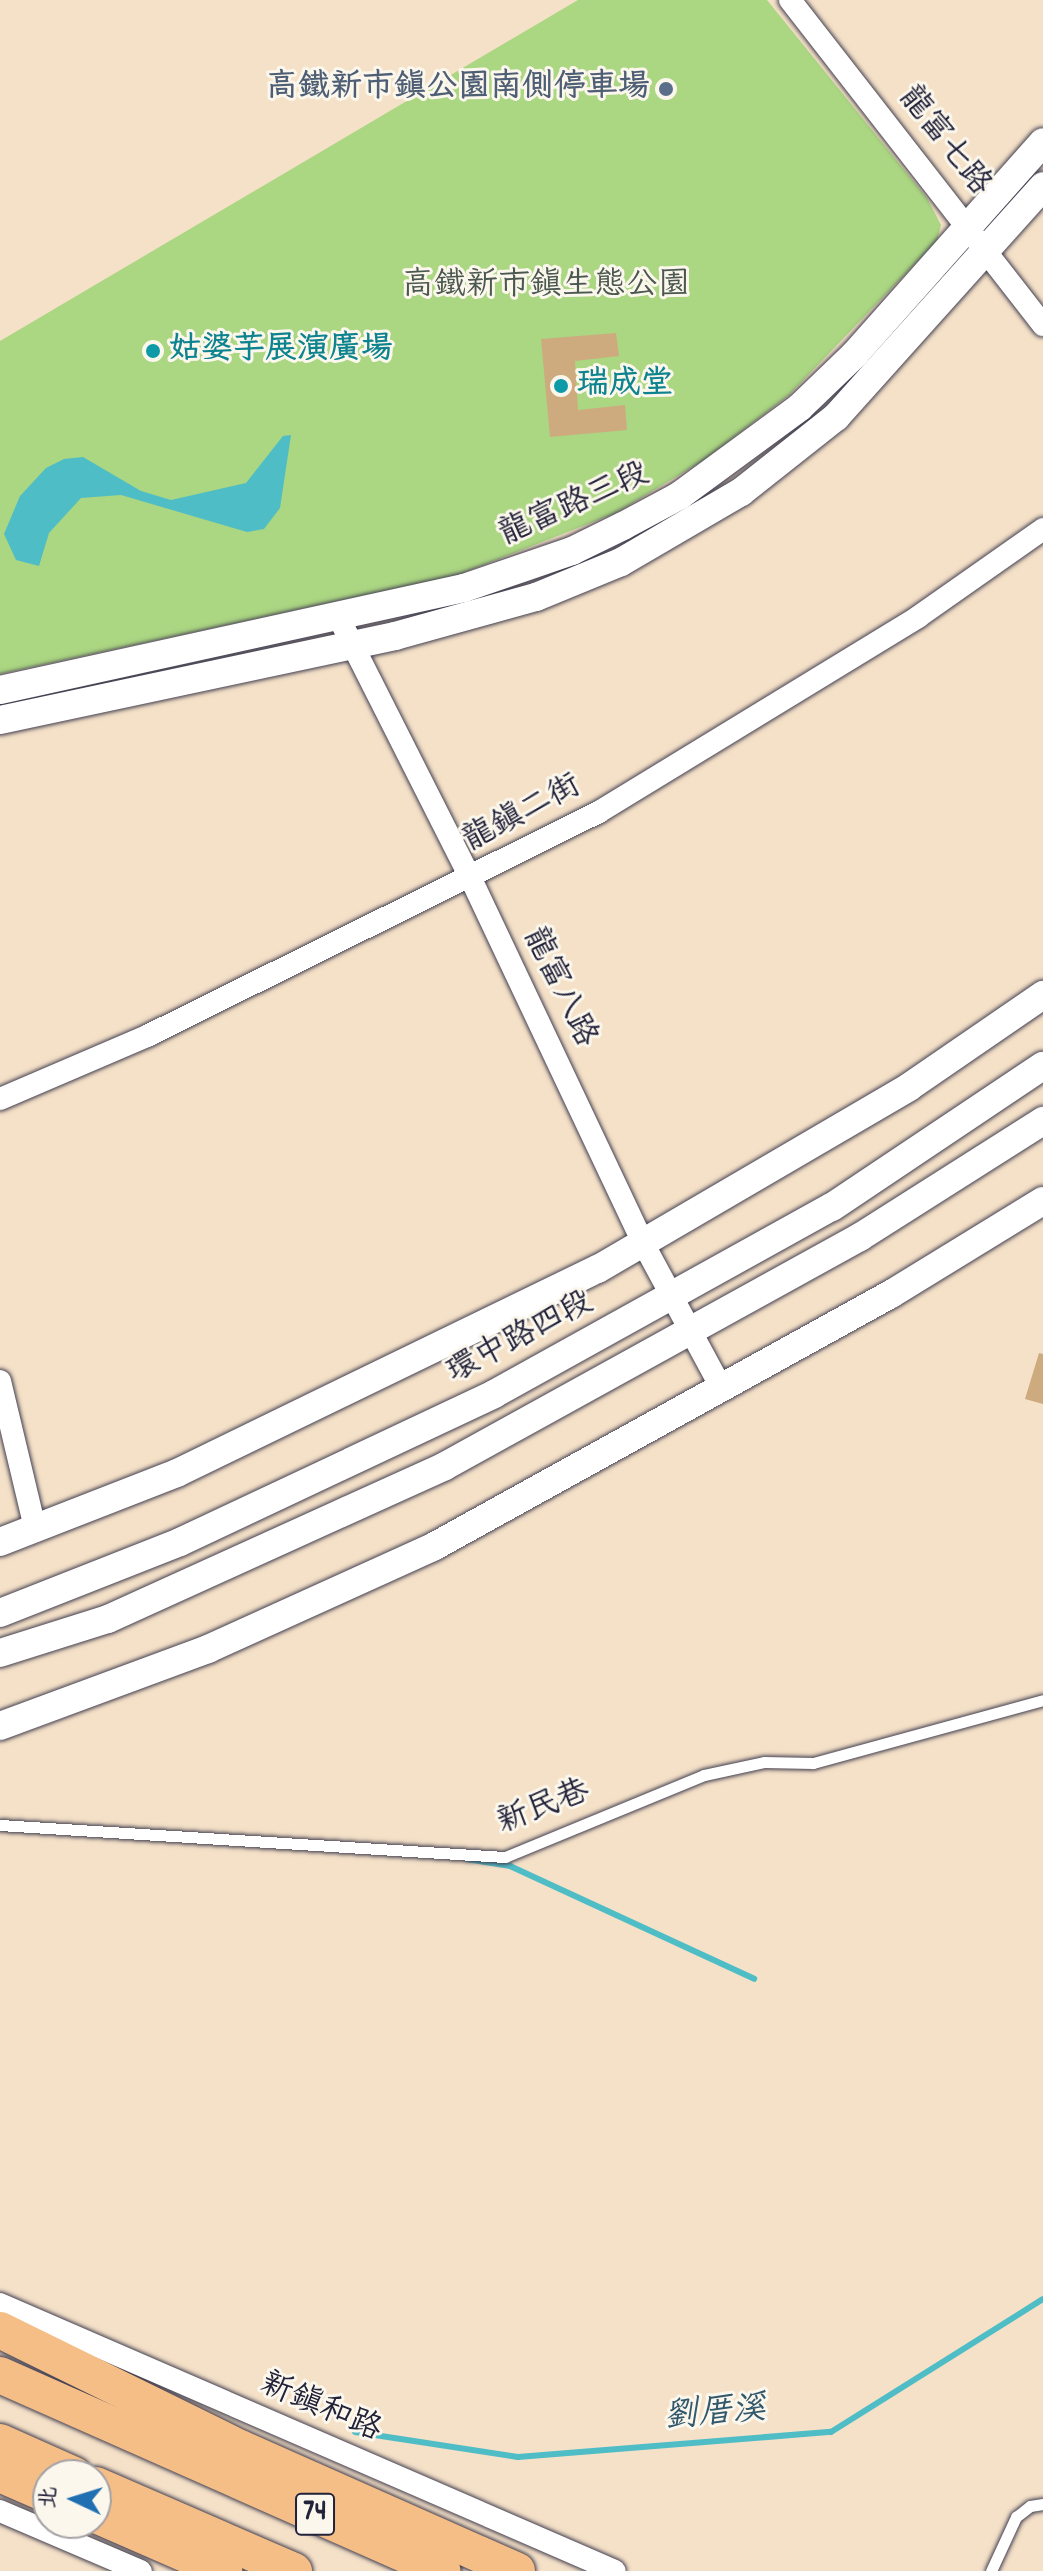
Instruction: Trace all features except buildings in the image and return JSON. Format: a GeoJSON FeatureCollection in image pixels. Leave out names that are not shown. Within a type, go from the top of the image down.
{"type":"FeatureCollection","features":[{"type":"Feature","properties":{"kind":"highway"},"geometry":{"type":"LineString","coordinates":[[0,2330],[240,2448],[517,2571]]}},
{"type":"Feature","properties":{"kind":"highway","name":"74"},"geometry":{"type":"LineString","coordinates":[[0,2375],[443,2571]]}},
{"type":"Feature","properties":{"kind":"highway"},"geometry":{"type":"LineString","coordinates":[[0,2442],[38,2459]]}},
{"type":"Feature","properties":{"kind":"highway"},"geometry":{"type":"LineString","coordinates":[[0,2474],[32,2488]]}},
{"type":"Feature","properties":{"kind":"highway","name":"74"},"geometry":{"type":"LineString","coordinates":[[112,2492],[294,2571]]}},
{"type":"Feature","properties":{"kind":"highway"},"geometry":{"type":"LineString","coordinates":[[112,2522],[224,2571]]}},
{"type":"Feature","properties":{"kind":"street","name":"龍富七路"},"geometry":{"type":"LineString","coordinates":[[790,0],[1043,325]]}},
{"type":"Feature","properties":{"kind":"street","name":"龍富路三段"},"geometry":{"type":"LineString","coordinates":[[0,690],[338,616],[525,569],[572,551],[679,496],[800,407],[855,354],[967,224],[1043,142]]}},
{"type":"Feature","properties":{"kind":"street","name":"龍富路三段"},"geometry":{"type":"LineString","coordinates":[[0,720],[486,613],[565,586],[621,562],[728,501],[851,403],[984,249],[1043,186]]}},
{"type":"Feature","properties":{"kind":"street","name":"龍鎮二街"},"geometry":{"type":"LineString","coordinates":[[0,1099],[149,1035],[471,879],[599,812],[918,617],[1043,529]]}},
{"type":"Feature","properties":{"kind":"street","name":"龍富八路"},"geometry":{"type":"LineString","coordinates":[[338,616],[471,879],[643,1243],[721,1387]]}},
{"type":"Feature","properties":{"kind":"street","name":"環中路四段"},"geometry":{"type":"LineString","coordinates":[[0,1542],[177,1473],[402,1368],[643,1243],[909,1087],[1043,995]]}},
{"type":"Feature","properties":{"kind":"street","name":"環中路四段"},"geometry":{"type":"LineString","coordinates":[[0,1613],[180,1542],[465,1408],[832,1207],[1043,1066]]}},
{"type":"Feature","properties":{"kind":"street"},"geometry":{"type":"LineString","coordinates":[[0,1653],[108,1619],[445,1466],[953,1182],[1043,1121]]}},
{"type":"Feature","properties":{"kind":"street"},"geometry":{"type":"LineString","coordinates":[[0,1726],[208,1649],[433,1547],[891,1294],[1041,1204]]}},
{"type":"Feature","properties":{"kind":"street"},"geometry":{"type":"LineString","coordinates":[[0,1381],[35,1528]]}},
{"type":"Feature","properties":{"kind":"street","name":"新鎮和路"},"geometry":{"type":"LineString","coordinates":[[0,2304],[615,2571]]}},
{"type":"Feature","properties":{"kind":"street"},"geometry":{"type":"LineString","coordinates":[[0,2511],[141,2571]]}},
{"type":"Feature","properties":{"kind":"lane","name":"新民巷"},"geometry":{"type":"LineString","coordinates":[[0,1825],[505,1857],[704,1775],[764,1762],[813,1763],[1043,1700]]}},
{"type":"Feature","properties":{"kind":"lane"},"geometry":{"type":"LineString","coordinates":[[991,2571],[1016,2517],[1030,2506],[1043,2504]]}},
{"type":"Feature","properties":{"kind":"green space","name":"高鐵新市鎮生態公園"},"geometry":{"type":"Polygon","coordinates":[[[578,0],[767,0],[927,198],[941,225],[937,241],[789,395],[704,460],[616,513],[458,575],[0,674],[0,341],[578,0]]]}},
{"type":"Feature","properties":{"kind":"water"},"geometry":{"type":"Polygon","coordinates":[[[291,435],[280,508],[264,529],[247,532],[121,495],[81,498],[49,533],[39,566],[16,560],[4,534],[20,496],[46,468],[64,459],[83,457],[141,491],[171,500],[246,483],[283,436],[291,435]]]}},
{"type":"Feature","properties":{"kind":"waterway"},"geometry":{"type":"LineString","coordinates":[[467,1859],[510,1866],[754,1979]]}},
{"type":"Feature","properties":{"kind":"waterway","name":"劉厝溪"},"geometry":{"type":"LineString","coordinates":[[355,2432],[518,2457],[831,2432],[1043,2299]]}},
{"type":"Feature","properties":{"kind":"place","name":"高鐵新市鎮公園南側停車場"},"geometry":{"type":"Point","coordinates":[666,89]}},
{"type":"Feature","properties":{"kind":"place","name":"姑婆芋展演廣場"},"geometry":{"type":"Point","coordinates":[153,351]}},
{"type":"Feature","properties":{"kind":"place","name":"瑞成堂"},"geometry":{"type":"Point","coordinates":[561,386]}}]}
